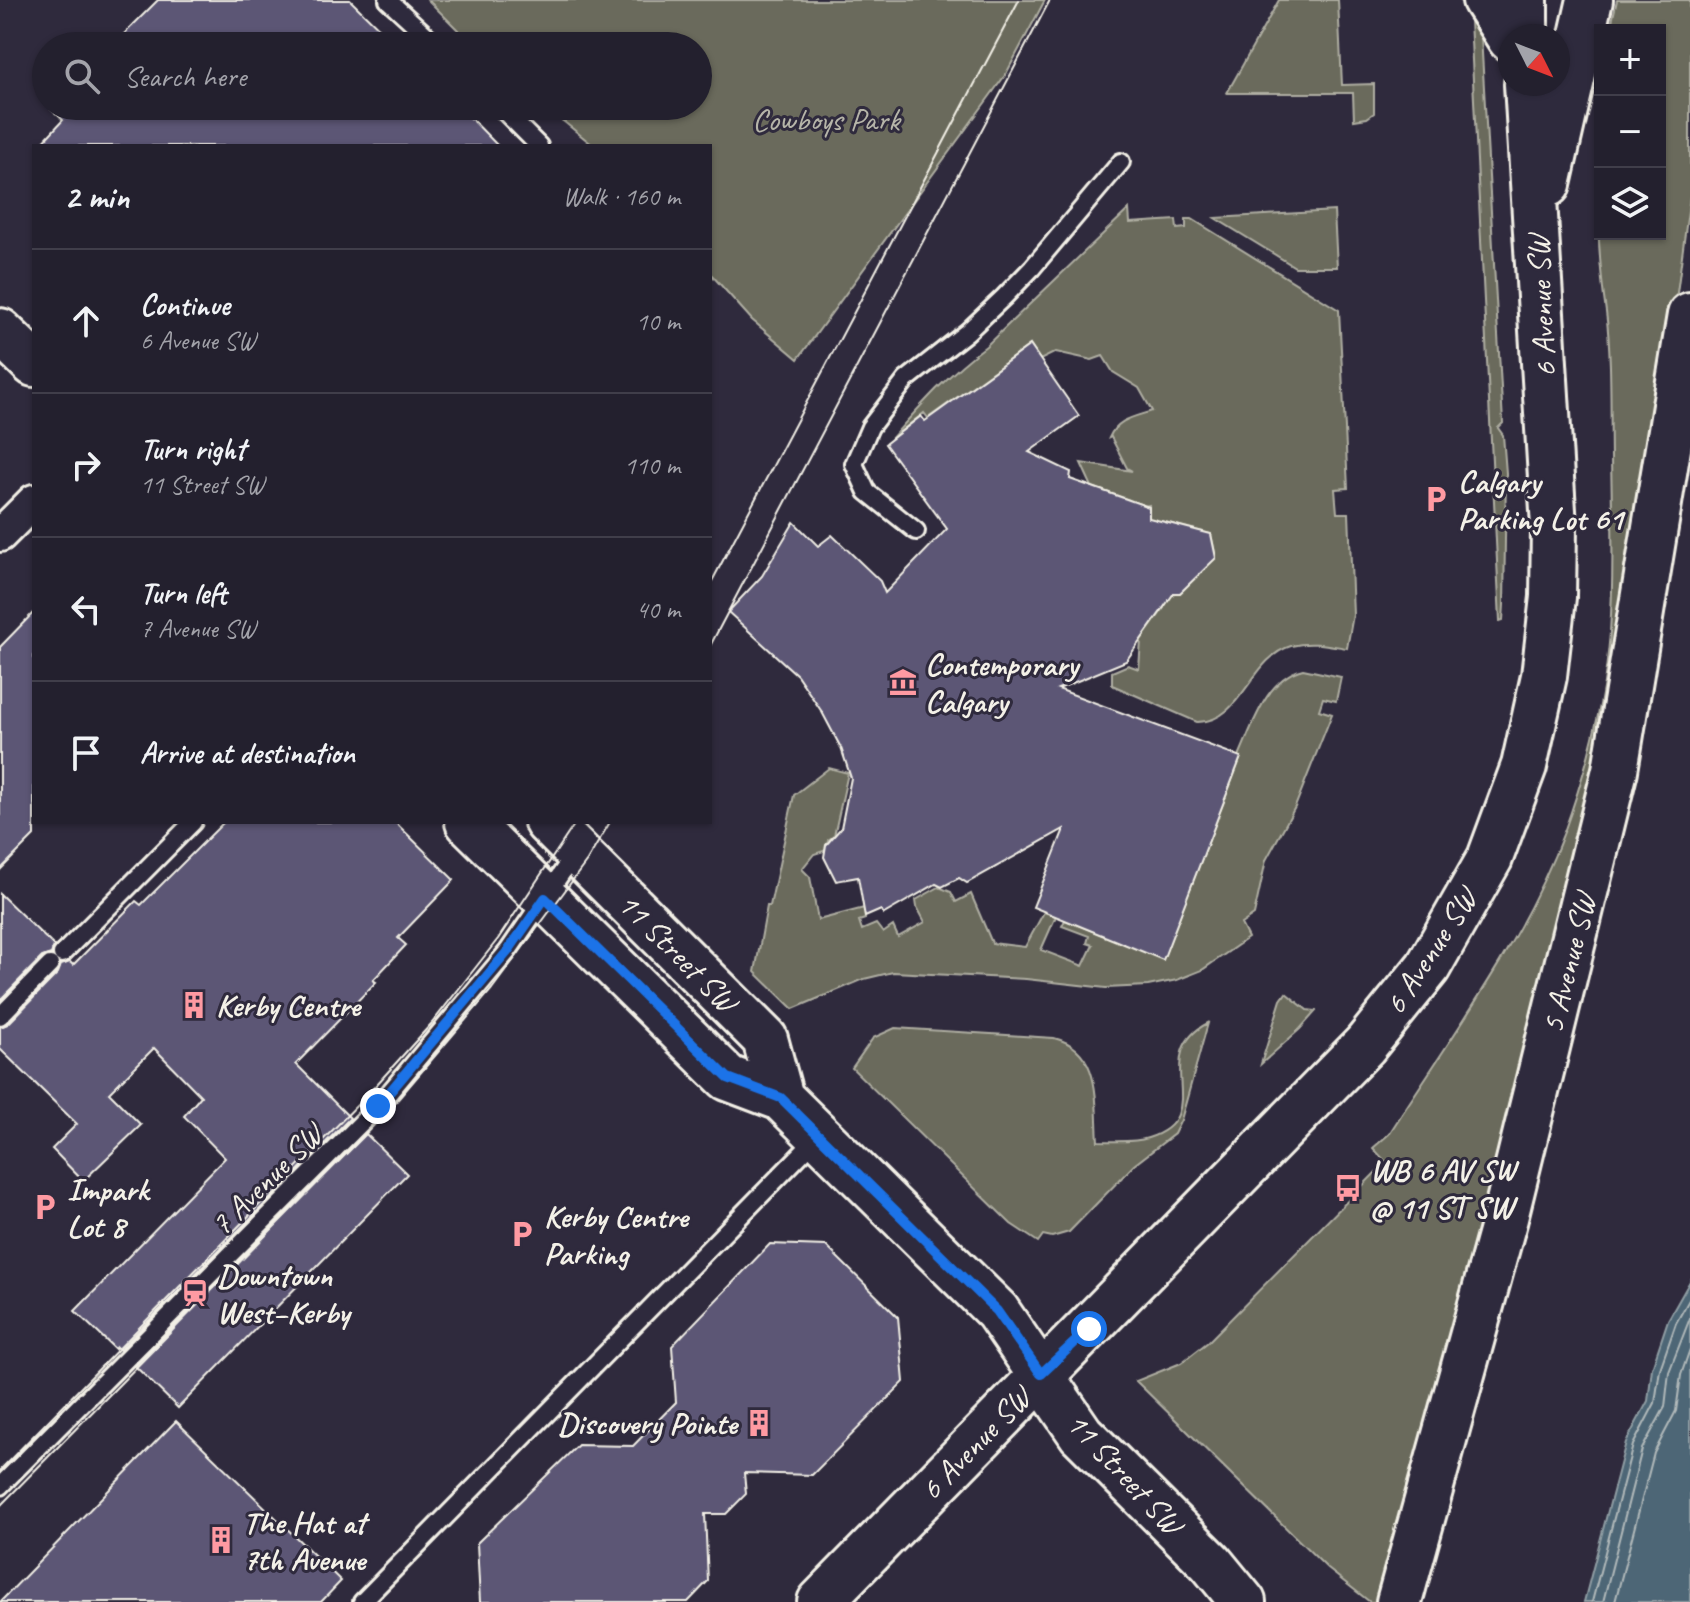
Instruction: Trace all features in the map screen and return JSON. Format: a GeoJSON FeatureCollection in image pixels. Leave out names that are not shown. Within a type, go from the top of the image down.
{"type":"FeatureCollection","features":[{"type":"Feature","properties":{"kind":"street"},"geometry":{"type":"LineString","coordinates":[[1485,0],[1500,24]]}},
{"type":"Feature","properties":{"kind":"street"},"geometry":{"type":"LineString","coordinates":[[1525,0],[1525,24]]}},
{"type":"Feature","properties":{"kind":"street"},"geometry":{"type":"LineString","coordinates":[[1537,233],[1590,0]]}},
{"type":"Feature","properties":{"kind":"street","name":"6 Avenue SW"},"geometry":{"type":"LineString","coordinates":[[820,1602],[1365,1045],[1428,967],[1490,858],[1524,766],[1544,676],[1553,597],[1554,527],[1528,96]]}},
{"type":"Feature","properties":{"kind":"street","name":"5 Avenue SW"},"geometry":{"type":"LineString","coordinates":[[1399,1602],[1505,1218],[1615,770],[1690,315]]}},
{"type":"Feature","properties":{"kind":"street"},"geometry":{"type":"LineString","coordinates":[[0,331],[32,362]]}},
{"type":"Feature","properties":{"kind":"street"},"geometry":{"type":"LineString","coordinates":[[0,535],[32,503]]}},
{"type":"Feature","properties":{"kind":"street","name":"11 Street SW"},"geometry":{"type":"LineString","coordinates":[[470,824],[728,1078],[781,1098],[997,1311],[1081,1434],[1191,1543],[1243,1602]]}},
{"type":"Feature","properties":{"kind":"street","name":"11 Street SW"},"geometry":{"type":"LineString","coordinates":[[562,837],[765,1039],[781,1098]]}},
{"type":"Feature","properties":{"kind":"lane"},"geometry":{"type":"LineString","coordinates":[[388,0],[423,32]]}},
{"type":"Feature","properties":{"kind":"lane"},"geometry":{"type":"LineString","coordinates":[[513,120],[537,144]]}},
{"type":"Feature","properties":{"kind":"lane"},"geometry":{"type":"LineString","coordinates":[[916,531],[867,492],[854,464],[870,427],[906,380],[967,332],[1032,268],[1121,162]]}},
{"type":"Feature","properties":{"kind":"lane"},"geometry":{"type":"LineString","coordinates":[[0,1016],[191,824]]}},
{"type":"Feature","properties":{"kind":"lane","name":"7 Avenue SW"},"geometry":{"type":"LineString","coordinates":[[0,1486],[378,1106],[508,951],[545,898],[562,837]]}},
{"type":"Feature","properties":{"kind":"lane"},"geometry":{"type":"LineString","coordinates":[[362,1602],[819,1136]]}},
{"type":"Feature","properties":{"kind":"green space","name":"Cowboys Park"},"geometry":{"type":"Polygon","coordinates":[[[428,0],[1045,0],[1006,74],[798,359],[752,320],[712,275],[712,144],[592,144],[561,120],[712,120],[712,32],[460,32],[428,0]]]}},
{"type":"Feature","properties":{"kind":"green space"},"geometry":{"type":"Polygon","coordinates":[[[1279,0],[1338,0],[1342,85],[1374,84],[1374,113],[1367,118],[1354,120],[1353,93],[1227,93],[1279,0]]]}},
{"type":"Feature","properties":{"kind":"green space"},"geometry":{"type":"Polygon","coordinates":[[[1469,0],[1479,0],[1503,423],[1498,428],[1503,435],[1506,473],[1504,605],[1503,620],[1500,621],[1469,0]]]}},
{"type":"Feature","properties":{"kind":"green space"},"geometry":{"type":"Polygon","coordinates":[[[1617,0],[1690,0],[1690,196],[1670,345],[1633,577],[1572,876],[1382,1602],[1370,1602],[1328,1569],[1136,1381],[1181,1363],[1208,1342],[1386,1162],[1373,1148],[1389,1134],[1507,950],[1564,832],[1599,708],[1608,657],[1611,610],[1610,366],[1599,240],[1666,240],[1666,24],[1611,24],[1617,0]]]}},
{"type":"Feature","properties":{"kind":"green space"},"geometry":{"type":"Polygon","coordinates":[[[1129,209],[1130,223],[1176,220],[1177,229],[1186,228],[1186,219],[1192,219],[1339,310],[1348,488],[1335,489],[1337,513],[1349,513],[1353,615],[1347,648],[1319,644],[1291,646],[1265,663],[1225,712],[1213,719],[1197,722],[1112,685],[1112,672],[1128,665],[1139,669],[1141,640],[1164,608],[1162,592],[1180,593],[1216,557],[1211,534],[1162,521],[1148,533],[1149,505],[1126,510],[1129,500],[1092,487],[1081,463],[1132,471],[1109,438],[1121,423],[1152,411],[1139,388],[1113,372],[1103,356],[1092,360],[1056,352],[1040,360],[1030,345],[928,418],[924,413],[891,439],[948,378],[986,346],[1129,209]]]}},
{"type":"Feature","properties":{"kind":"green space"},"geometry":{"type":"Polygon","coordinates":[[[1334,211],[1337,267],[1295,267],[1215,218],[1334,211]]]}},
{"type":"Feature","properties":{"kind":"green space"},"geometry":{"type":"Polygon","coordinates":[[[1303,669],[1341,677],[1336,701],[1323,698],[1319,710],[1332,714],[1295,807],[1266,860],[1254,915],[1241,924],[1248,938],[1202,970],[1177,980],[1148,986],[1106,988],[1026,979],[893,972],[864,979],[793,1009],[755,972],[767,906],[770,906],[794,795],[829,768],[848,773],[834,836],[828,840],[827,850],[814,854],[802,869],[810,877],[818,920],[864,908],[865,919],[859,921],[862,930],[876,924],[883,933],[893,926],[898,937],[925,922],[916,900],[939,887],[951,892],[956,902],[971,894],[992,943],[1025,947],[1044,912],[1056,916],[1041,950],[1083,966],[1093,945],[1087,943],[1089,936],[1062,926],[1065,920],[1163,959],[1239,756],[1262,704],[1279,682],[1303,669]]]}},
{"type":"Feature","properties":{"kind":"green space"},"geometry":{"type":"Polygon","coordinates":[[[1286,993],[1307,1010],[1316,1011],[1261,1064],[1281,1000],[1286,993]]]}},
{"type":"Feature","properties":{"kind":"green space"},"geometry":{"type":"Polygon","coordinates":[[[1208,1023],[1181,1120],[1174,1134],[1134,1165],[1069,1232],[1052,1237],[1043,1235],[1038,1242],[1011,1224],[852,1068],[873,1038],[895,1028],[1054,1038],[1070,1044],[1088,1065],[1095,1094],[1098,1141],[1136,1141],[1168,1128],[1178,1115],[1182,1051],[1190,1036],[1208,1023]]]}},
{"type":"Feature","properties":{"kind":"water"},"geometry":{"type":"Polygon","coordinates":[[[1690,1281],[1690,1602],[1584,1602],[1626,1442],[1648,1401],[1652,1368],[1668,1320],[1690,1281]]]}},
{"type":"Feature","properties":{"kind":"building"},"geometry":{"type":"Polygon","coordinates":[[[158,0],[350,0],[383,32],[126,32],[158,0]]]}},
{"type":"Feature","properties":{"kind":"building"},"geometry":{"type":"Polygon","coordinates":[[[63,120],[473,120],[496,144],[41,144],[63,120]]]}},
{"type":"Feature","properties":{"kind":"building"},"geometry":{"type":"Polygon","coordinates":[[[1030,345],[1079,416],[1029,452],[1071,472],[1070,479],[1149,507],[1149,518],[1211,534],[1216,558],[1180,593],[1174,593],[1126,661],[1058,689],[1241,757],[1163,960],[1033,907],[1064,829],[967,883],[959,878],[942,887],[936,884],[884,914],[881,910],[865,917],[858,877],[836,881],[824,857],[826,845],[841,828],[851,778],[841,748],[797,675],[728,612],[762,576],[794,522],[818,546],[832,535],[880,581],[885,593],[947,529],[885,444],[921,416],[925,421],[1030,345]]]}},
{"type":"Feature","properties":{"kind":"building"},"geometry":{"type":"Polygon","coordinates":[[[32,614],[34,836],[0,870],[0,647],[32,614]]]}},
{"type":"Feature","properties":{"kind":"building","name":"Kerby Centre"},"geometry":{"type":"Polygon","coordinates":[[[222,824],[397,824],[454,880],[398,938],[406,945],[373,980],[376,982],[296,1064],[350,1118],[120,1350],[115,1349],[75,1311],[225,1158],[184,1116],[201,1096],[154,1048],[109,1093],[141,1125],[83,1181],[52,1149],[77,1124],[0,1049],[0,1027],[8,1024],[58,973],[61,965],[70,962],[73,965],[136,901],[141,905],[222,824]]]}},
{"type":"Feature","properties":{"kind":"building"},"geometry":{"type":"Polygon","coordinates":[[[0,894],[54,946],[51,954],[42,957],[0,1000],[0,894]]]}},
{"type":"Feature","properties":{"kind":"building"},"geometry":{"type":"Polygon","coordinates":[[[366,1134],[407,1174],[178,1408],[135,1366],[366,1134]]]}},
{"type":"Feature","properties":{"kind":"building","name":"Discovery Pointe"},"geometry":{"type":"Polygon","coordinates":[[[770,1244],[826,1246],[898,1317],[904,1382],[812,1475],[744,1473],[746,1494],[726,1514],[705,1514],[708,1581],[688,1602],[480,1602],[477,1543],[578,1445],[633,1446],[676,1402],[672,1346],[770,1244]]]}},
{"type":"Feature","properties":{"kind":"building","name":"The Hat at 7th Avenue"},"geometry":{"type":"Polygon","coordinates":[[[176,1421],[341,1581],[321,1602],[0,1602],[176,1421]]]}},
{"type":"Feature","properties":{"kind":"tram line"},"geometry":{"type":"LineString","coordinates":[[712,581],[1019,0]]}},
{"type":"Feature","properties":{"kind":"tram line"},"geometry":{"type":"LineString","coordinates":[[712,642],[1050,0]]}},
{"type":"Feature","properties":{"kind":"tram line"},"geometry":{"type":"LineString","coordinates":[[0,1470],[368,1094],[432,1023],[498,939],[575,824]]}},
{"type":"Feature","properties":{"kind":"tram line"},"geometry":{"type":"LineString","coordinates":[[0,1506],[388,1111],[492,989],[587,861],[609,824]]}},
{"type":"Feature","properties":{"kind":"place","name":"Calgary Parking Lot 61"},"geometry":{"type":"Point","coordinates":[1436,499]}},
{"type":"Feature","properties":{"kind":"place","name":"Contemporary Calgary"},"geometry":{"type":"Point","coordinates":[903,682]}},
{"type":"Feature","properties":{"kind":"place","name":"Kerby Centre"},"geometry":{"type":"Point","coordinates":[194,1005]}},
{"type":"Feature","properties":{"kind":"place","name":"WB 6 AV SW @ 11 ST SW"},"geometry":{"type":"Point","coordinates":[1348,1188]}},
{"type":"Feature","properties":{"kind":"place","name":"Impark Lot 8"},"geometry":{"type":"Point","coordinates":[45,1207]}},
{"type":"Feature","properties":{"kind":"place","name":"Kerby Centre Parking"},"geometry":{"type":"Point","coordinates":[522,1234]}},
{"type":"Feature","properties":{"kind":"place","name":"Downtown West–Kerby"},"geometry":{"type":"Point","coordinates":[195,1293]}},
{"type":"Feature","properties":{"kind":"place","name":"Discovery Pointe"},"geometry":{"type":"Point","coordinates":[759,1423]}},
{"type":"Feature","properties":{"kind":"place","name":"The Hat at 7th Avenue"},"geometry":{"type":"Point","coordinates":[221,1540]}},
{"type":"Feature","properties":{"kind":"route"},"geometry":{"type":"LineString","coordinates":[[378,1106],[508,951],[545,898],[728,1078],[781,1098],[997,1311],[1041,1374],[1089,1329]]}}]}
